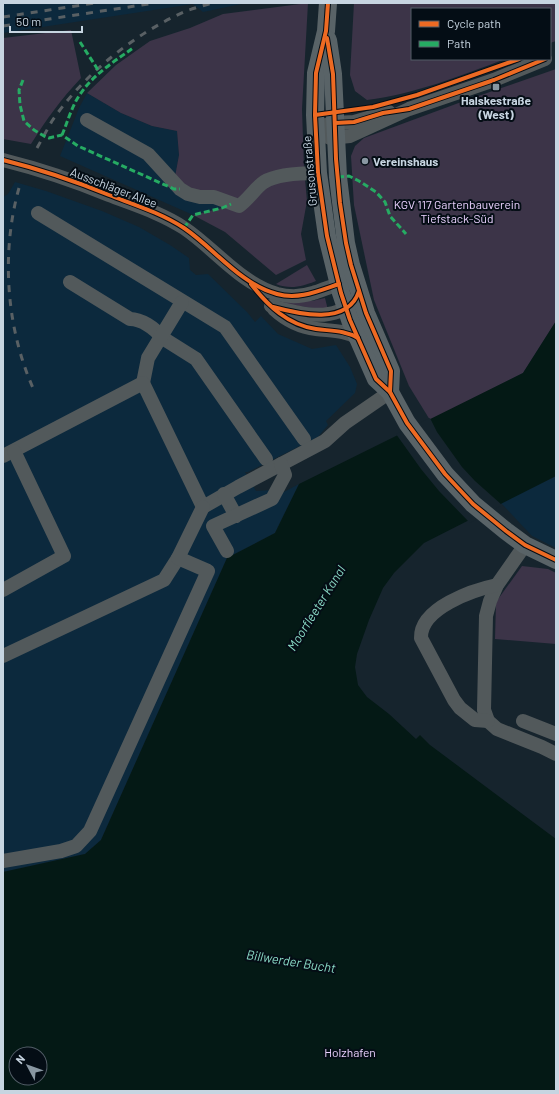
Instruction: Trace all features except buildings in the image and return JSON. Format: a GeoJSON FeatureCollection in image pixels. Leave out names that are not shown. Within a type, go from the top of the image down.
{"type":"FeatureCollection","features":[{"type":"Feature","properties":{"kind":"main road","name":"Grusonstraße"},"geometry":{"type":"LineString","coordinates":[[328,3],[326,31],[316,73],[315,110],[318,173],[327,236],[346,308],[358,338],[376,379],[390,392]]}},
{"type":"Feature","properties":{"kind":"main road","name":"Grusonstraße"},"geometry":{"type":"LineString","coordinates":[[326,31],[333,74],[340,203],[344,232],[351,265],[368,318],[391,371],[390,392]]}},
{"type":"Feature","properties":{"kind":"main road"},"geometry":{"type":"LineString","coordinates":[[390,392],[399,409],[420,441],[444,474],[474,504],[506,531],[525,545],[556,560]]}},
{"type":"Feature","properties":{"kind":"street"},"geometry":{"type":"LineString","coordinates":[[315,131],[326,136],[335,131],[350,136],[409,109],[494,80],[543,60]]}},
{"type":"Feature","properties":{"kind":"street"},"geometry":{"type":"LineString","coordinates":[[87,120],[148,154],[180,189],[188,194],[200,197],[214,197],[239,206],[245,202],[264,182],[283,175],[318,173]]}},
{"type":"Feature","properties":{"kind":"street","name":"Ausschläger Allee"},"geometry":{"type":"LineString","coordinates":[[3,160],[21,164],[76,182],[153,212],[184,228],[247,280],[263,289],[294,297],[314,293],[339,284]]}},
{"type":"Feature","properties":{"kind":"street"},"geometry":{"type":"LineString","coordinates":[[38,213],[225,327],[304,439]]}},
{"type":"Feature","properties":{"kind":"street","name":"Ausschläger Allee"},"geometry":{"type":"LineString","coordinates":[[247,280],[258,294],[271,306],[290,311],[317,314],[334,313],[346,308]]}},
{"type":"Feature","properties":{"kind":"street"},"geometry":{"type":"LineString","coordinates":[[70,282],[130,319],[137,319],[158,332],[161,337],[196,358],[266,459]]}},
{"type":"Feature","properties":{"kind":"street"},"geometry":{"type":"LineString","coordinates":[[339,284],[348,285],[359,291],[354,300],[346,308]]}},
{"type":"Feature","properties":{"kind":"street"},"geometry":{"type":"LineString","coordinates":[[182,302],[148,358],[143,383],[203,507]]}},
{"type":"Feature","properties":{"kind":"street"},"geometry":{"type":"LineString","coordinates":[[271,306],[289,321],[302,326],[347,333],[358,338]]}},
{"type":"Feature","properties":{"kind":"street"},"geometry":{"type":"LineString","coordinates":[[3,590],[64,556],[9,454],[143,383]]}},
{"type":"Feature","properties":{"kind":"street"},"geometry":{"type":"LineString","coordinates":[[3,656],[164,580],[178,558],[203,507],[224,494],[325,441],[346,423],[390,392]]}},
{"type":"Feature","properties":{"kind":"street"},"geometry":{"type":"LineString","coordinates":[[227,551],[213,526],[272,499],[285,475],[281,464]]}},
{"type":"Feature","properties":{"kind":"street"},"geometry":{"type":"LineString","coordinates":[[224,494],[236,516]]}},
{"type":"Feature","properties":{"kind":"street"},"geometry":{"type":"LineString","coordinates":[[525,545],[497,585],[490,600],[486,616],[483,705],[485,716],[497,729],[556,754]]}},
{"type":"Feature","properties":{"kind":"street"},"geometry":{"type":"LineString","coordinates":[[3,861],[61,851],[76,846],[90,831],[208,571],[178,558]]}},
{"type":"Feature","properties":{"kind":"street"},"geometry":{"type":"LineString","coordinates":[[488,721],[475,720],[460,708],[454,700],[422,638],[421,631],[423,624],[429,617],[444,605],[483,587],[497,585]]}},
{"type":"Feature","properties":{"kind":"street"},"geometry":{"type":"LineString","coordinates":[[523,722],[556,734]]}},
{"type":"Feature","properties":{"kind":"shaded area"},"geometry":{"type":"Polygon","coordinates":[[[3,3],[246,3],[203,12],[193,4],[3,33],[3,3]]]}},
{"type":"Feature","properties":{"kind":"shaded area"},"geometry":{"type":"Polygon","coordinates":[[[87,93],[121,113],[152,126],[177,131],[179,155],[174,182],[231,204],[222,208],[193,215],[60,156],[79,108],[87,93]]]}},
{"type":"Feature","properties":{"kind":"shaded area"},"geometry":{"type":"Polygon","coordinates":[[[15,182],[46,191],[102,211],[139,227],[170,245],[189,258],[190,270],[196,275],[208,274],[247,312],[255,322],[261,316],[278,334],[312,349],[336,345],[350,367],[357,384],[355,393],[326,421],[328,425],[318,437],[248,472],[245,472],[256,491],[273,490],[282,493],[299,484],[275,533],[227,558],[101,840],[85,854],[3,872],[3,197],[8,194],[15,182]]]}},
{"type":"Feature","properties":{"kind":"shaded area"},"geometry":{"type":"Polygon","coordinates":[[[556,476],[556,548],[532,536],[501,503],[556,476]]]}},
{"type":"Feature","properties":{"kind":"green space"},"geometry":{"type":"Polygon","coordinates":[[[308,3],[302,109],[304,168],[307,201],[301,234],[306,260],[276,275],[225,232],[193,215],[222,208],[231,204],[174,182],[179,155],[177,131],[152,126],[121,113],[87,93],[116,65],[150,41],[190,28],[223,14],[308,3]]]}},
{"type":"Feature","properties":{"kind":"green space"},"geometry":{"type":"Polygon","coordinates":[[[354,3],[556,3],[556,41],[551,43],[551,8],[411,8],[411,60],[502,60],[420,89],[367,100],[355,91],[350,75],[354,3]]]}},
{"type":"Feature","properties":{"kind":"green space"},"geometry":{"type":"Polygon","coordinates":[[[71,30],[81,78],[54,110],[31,144],[3,139],[3,38],[71,30]]]}},
{"type":"Feature","properties":{"kind":"green space","name":"KGV 117 Gartenbauverein Tiefstack-Süd"},"geometry":{"type":"Polygon","coordinates":[[[556,69],[556,321],[523,373],[430,420],[409,386],[374,300],[354,205],[351,156],[355,146],[364,138],[556,69]]]}},
{"type":"Feature","properties":{"kind":"green space"},"geometry":{"type":"Polygon","coordinates":[[[307,265],[316,281],[302,286],[292,287],[276,284],[307,265]]]}},
{"type":"Feature","properties":{"kind":"green space"},"geometry":{"type":"Polygon","coordinates":[[[325,298],[328,310],[284,304],[285,301],[312,301],[325,298]]]}},
{"type":"Feature","properties":{"kind":"green space"},"geometry":{"type":"Polygon","coordinates":[[[522,566],[548,569],[556,573],[556,644],[495,639],[496,602],[522,566]]]}},
{"type":"Feature","properties":{"kind":"water"},"geometry":{"type":"Polygon","coordinates":[[[556,321],[556,476],[424,543],[394,573],[383,588],[369,620],[357,654],[355,667],[358,685],[367,697],[389,714],[416,739],[420,735],[430,745],[556,839],[556,1091],[3,1091],[3,872],[85,854],[101,840],[227,558],[275,533],[299,484],[523,373],[556,321]]]}},
{"type":"Feature","properties":{"kind":"pier"},"geometry":{"type":"Polygon","coordinates":[[[430,418],[437,432],[462,467],[502,505],[470,523],[439,491],[396,434],[430,418]]]}},
{"type":"Feature","properties":{"kind":"railway"},"geometry":{"type":"LineString","coordinates":[[3,17],[95,3]]}},
{"type":"Feature","properties":{"kind":"railway"},"geometry":{"type":"LineString","coordinates":[[3,26],[155,3]]}},
{"type":"Feature","properties":{"kind":"railway"},"geometry":{"type":"LineString","coordinates":[[37,148],[52,121],[79,87],[112,57],[148,31],[167,20],[186,11],[212,3]]}},
{"type":"Feature","properties":{"kind":"railway"},"geometry":{"type":"LineString","coordinates":[[19,188],[13,212],[10,238],[8,263],[9,289],[17,340],[24,365],[33,388]]}},
{"type":"Feature","properties":{"kind":"marked path"},"geometry":{"type":"LineString","coordinates":[[80,42],[100,73]]}},
{"type":"Feature","properties":{"kind":"marked path"},"geometry":{"type":"LineString","coordinates":[[62,135],[70,113],[86,86],[105,68],[133,48]]}},
{"type":"Feature","properties":{"kind":"marked path"},"geometry":{"type":"LineString","coordinates":[[23,80],[19,90],[20,105],[24,121],[34,130],[49,138],[62,135],[78,146],[174,189],[180,189]]}},
{"type":"Feature","properties":{"kind":"marked path"},"geometry":{"type":"LineString","coordinates":[[338,177],[349,176],[376,192],[385,202],[390,216],[406,234]]}},
{"type":"Feature","properties":{"kind":"marked path"},"geometry":{"type":"LineString","coordinates":[[184,228],[193,215],[222,208],[231,204]]}},
{"type":"Feature","properties":{"kind":"cycle path"},"geometry":{"type":"LineString","coordinates":[[328,3],[326,31],[316,73],[315,115],[318,173],[327,236],[341,293],[350,320],[376,379],[390,392],[407,423],[445,474],[473,504],[506,531],[525,545],[556,560]]}},
{"type":"Feature","properties":{"kind":"cycle path"},"geometry":{"type":"LineString","coordinates":[[327,38],[333,74],[336,159],[340,203],[346,243],[351,265],[366,313],[391,371],[390,392]]}},
{"type":"Feature","properties":{"kind":"cycle path"},"geometry":{"type":"LineString","coordinates":[[315,115],[373,107],[417,95],[516,60]]}},
{"type":"Feature","properties":{"kind":"cycle path"},"geometry":{"type":"LineString","coordinates":[[335,123],[354,122],[383,113],[409,109],[494,80],[543,60]]}},
{"type":"Feature","properties":{"kind":"cycle path"},"geometry":{"type":"LineString","coordinates":[[3,160],[70,180],[166,218],[195,236],[239,274],[264,289],[277,294],[285,296],[308,294],[339,284]]}},
{"type":"Feature","properties":{"kind":"cycle path"},"geometry":{"type":"LineString","coordinates":[[251,284],[264,300],[288,319],[306,327],[343,332],[358,338]]}},
{"type":"Feature","properties":{"kind":"cycle path"},"geometry":{"type":"LineString","coordinates":[[273,307],[309,314],[322,315],[334,313],[345,309],[353,302],[359,291]]}},
{"type":"Feature","properties":{"kind":"place","name":"Halskestraße (West)"},"geometry":{"type":"Point","coordinates":[496,87]}},
{"type":"Feature","properties":{"kind":"place","name":"Vereinshaus"},"geometry":{"type":"Point","coordinates":[365,161]}},
{"type":"Feature","properties":{"kind":"water label","name":"Moorfleeter Kanal"},"geometry":{"type":"Point","coordinates":[316,608]}},
{"type":"Feature","properties":{"kind":"water label","name":"Billwerder Bucht"},"geometry":{"type":"Point","coordinates":[291,961]}},
{"type":"Feature","properties":{"kind":"park label","name":"Holzhafen"},"geometry":{"type":"Point","coordinates":[350,1052]}}]}
